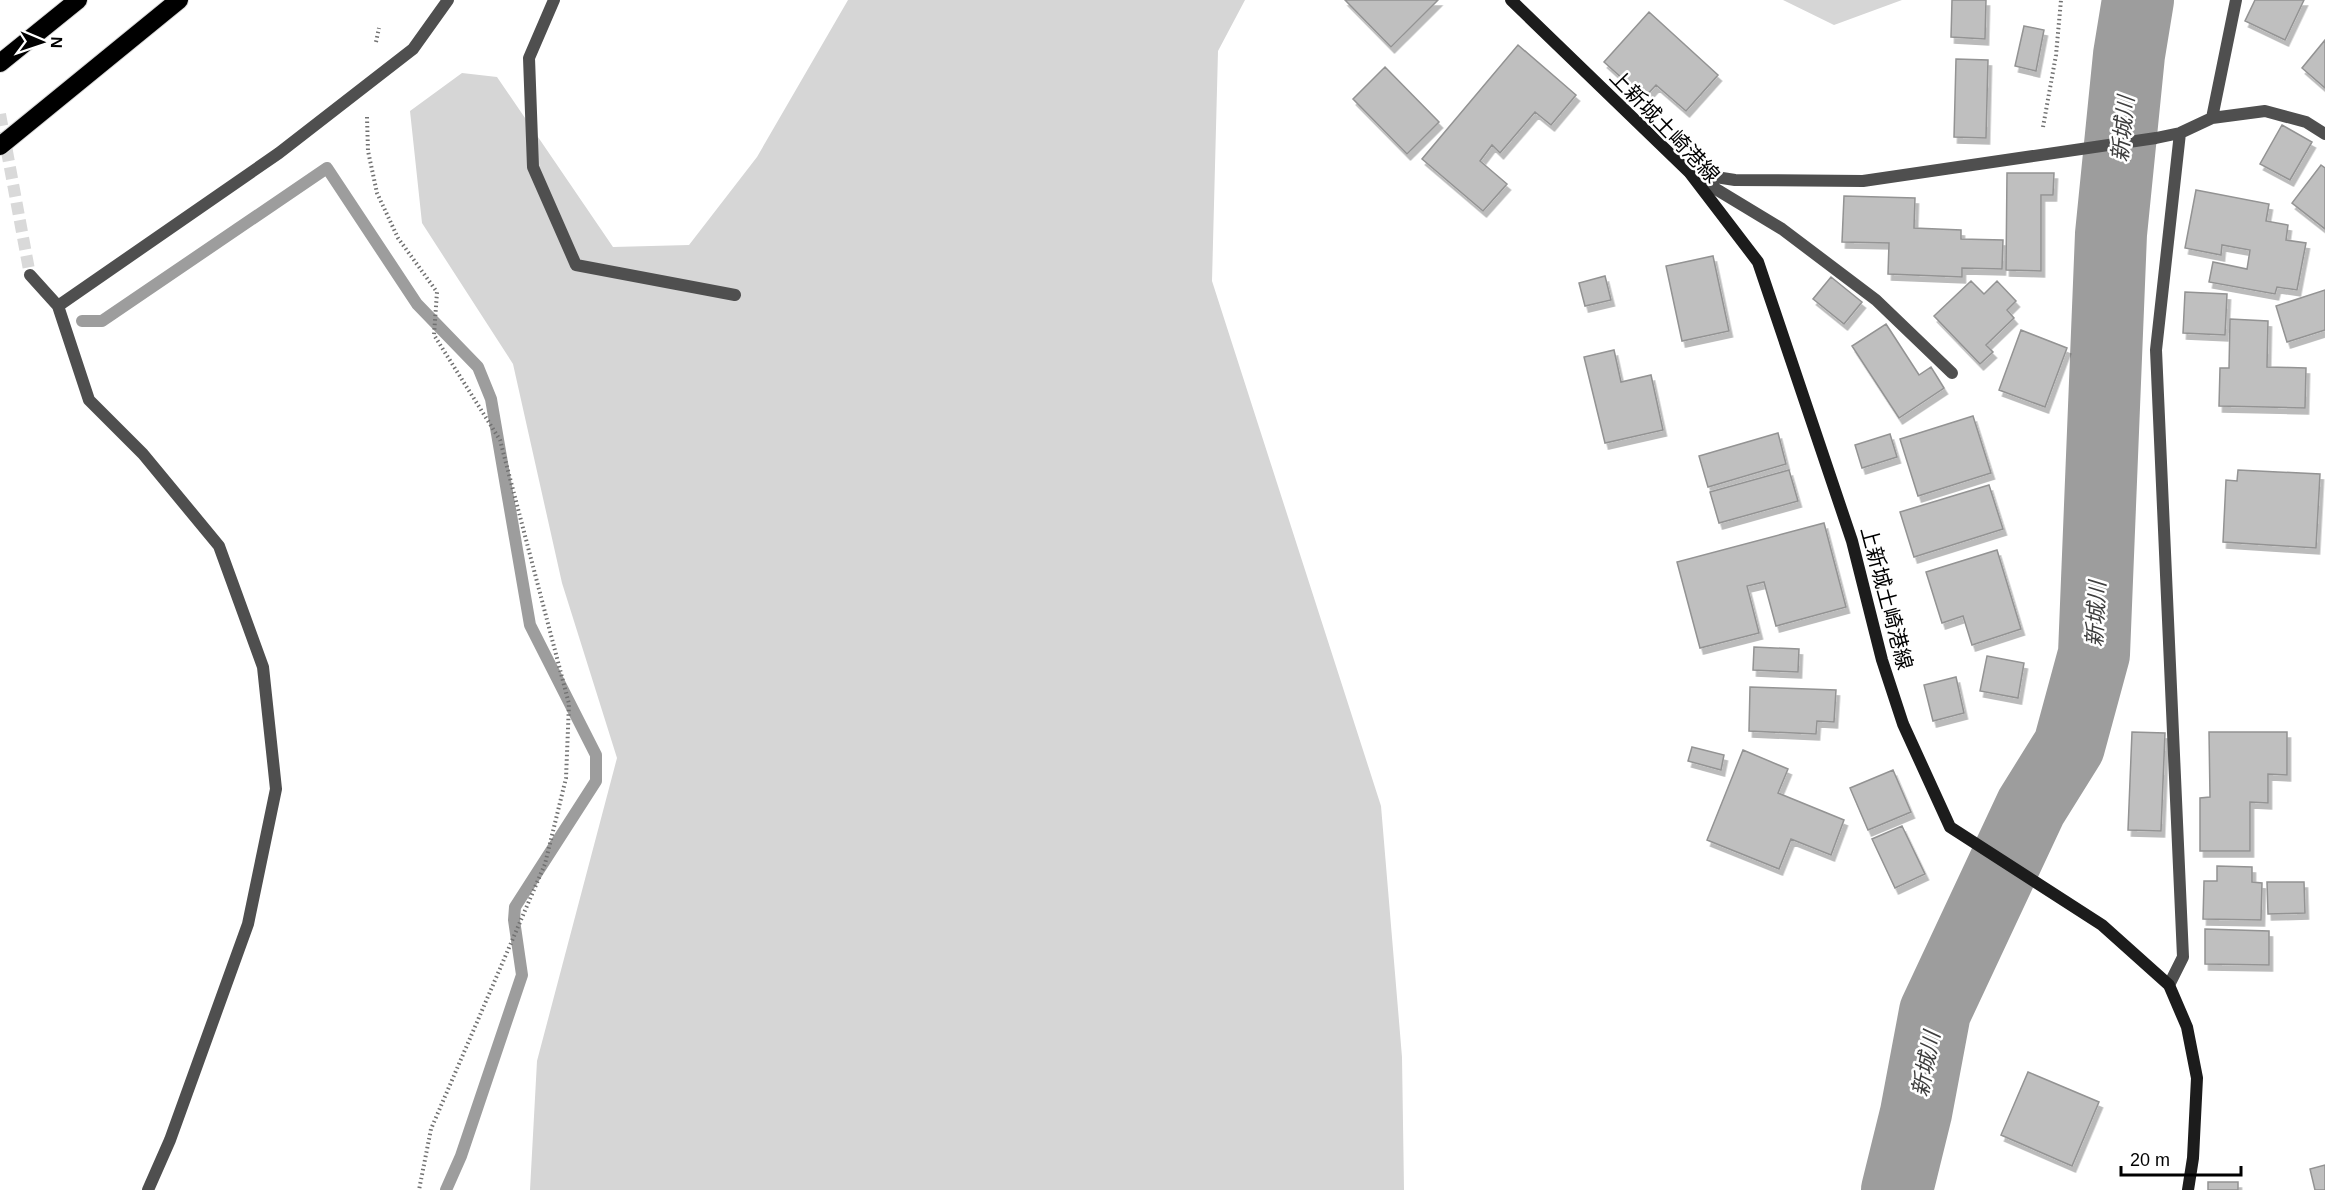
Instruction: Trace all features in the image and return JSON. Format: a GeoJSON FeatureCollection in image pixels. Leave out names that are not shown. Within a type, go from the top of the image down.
{"type":"FeatureCollection","features":[{"type":"Feature","properties":{"kind":"highway"},"geometry":{"type":"LineString","coordinates":[[0,63],[78,0]]}},
{"type":"Feature","properties":{"kind":"highway"},"geometry":{"type":"LineString","coordinates":[[0,146],[179,0]]}},
{"type":"Feature","properties":{"kind":"main road","name":"上新城土崎港線"},"geometry":{"type":"LineString","coordinates":[[1511,0],[1690,173],[1758,262],[1852,541],[1882,660],[1903,724],[1950,827],[2102,925],[2169,985],[2187,1027],[2197,1078],[2193,1158],[2188,1190]]}},
{"type":"Feature","properties":{"kind":"street"},"geometry":{"type":"LineString","coordinates":[[58,306],[279,153],[413,49],[448,0]]}},
{"type":"Feature","properties":{"kind":"street"},"geometry":{"type":"LineString","coordinates":[[554,0],[529,58],[533,167],[576,265],[735,295]]}},
{"type":"Feature","properties":{"kind":"street"},"geometry":{"type":"LineString","coordinates":[[2212,118],[2236,0]]}},
{"type":"Feature","properties":{"kind":"street"},"geometry":{"type":"LineString","coordinates":[[1690,173],[1735,180],[1863,181],[2156,138],[2180,133],[2212,118],[2265,111],[2306,122],[2325,134]]}},
{"type":"Feature","properties":{"kind":"street"},"geometry":{"type":"LineString","coordinates":[[2169,985],[2184,957],[2156,350],[2180,133]]}},
{"type":"Feature","properties":{"kind":"street"},"geometry":{"type":"LineString","coordinates":[[1690,173],[1782,229],[1876,300],[1952,372]]}},
{"type":"Feature","properties":{"kind":"street"},"geometry":{"type":"LineString","coordinates":[[30,275],[58,306],[89,400],[143,454],[219,546],[265,678],[276,789],[248,924],[170,1140],[148,1190]]}},
{"type":"Feature","properties":{"kind":"path"},"geometry":{"type":"LineString","coordinates":[[2038,155],[2056,55],[2061,0]]}},
{"type":"Feature","properties":{"kind":"path"},"geometry":{"type":"LineString","coordinates":[[375,48],[379,28]]}},
{"type":"Feature","properties":{"kind":"path"},"geometry":{"type":"LineString","coordinates":[[367,109],[368,151],[377,192],[398,238],[437,292],[434,335],[500,440],[569,704],[566,778],[545,864],[430,1129],[419,1190]]}},
{"type":"Feature","properties":{"kind":"shaded area"},"geometry":{"type":"Polygon","coordinates":[[[848,0],[1245,0],[1218,51],[1212,281],[1381,806],[1402,1057],[1404,1190],[530,1190],[537,1061],[617,758],[562,583],[513,364],[422,223],[410,111],[462,73],[497,77],[613,247],[689,245],[757,157],[848,0]]]}},
{"type":"Feature","properties":{"kind":"shaded area"},"geometry":{"type":"Polygon","coordinates":[[[1783,0],[1902,0],[1834,25],[1783,0]]]}},
{"type":"Feature","properties":{"kind":"building"},"geometry":{"type":"Polygon","coordinates":[[[1345,0],[1438,0],[1391,47],[1345,0]]]}},
{"type":"Feature","properties":{"kind":"building"},"geometry":{"type":"Polygon","coordinates":[[[1952,0],[1986,0],[1985,39],[1951,37],[1952,0]]]}},
{"type":"Feature","properties":{"kind":"building"},"geometry":{"type":"Polygon","coordinates":[[[2255,0],[2304,0],[2285,40],[2245,21],[2255,0]]]}},
{"type":"Feature","properties":{"kind":"building"},"geometry":{"type":"Polygon","coordinates":[[[1649,12],[1718,75],[1686,111],[1656,85],[1644,98],[1604,62],[1649,12]]]}},
{"type":"Feature","properties":{"kind":"building"},"geometry":{"type":"Polygon","coordinates":[[[2024,26],[2044,30],[2036,71],[2015,66],[2024,26]]]}},
{"type":"Feature","properties":{"kind":"building"},"geometry":{"type":"Polygon","coordinates":[[[2325,40],[2325,88],[2302,68],[2325,40]]]}},
{"type":"Feature","properties":{"kind":"building"},"geometry":{"type":"Polygon","coordinates":[[[1518,45],[1576,95],[1551,125],[1535,112],[1500,153],[1492,145],[1480,161],[1507,184],[1483,211],[1422,159],[1518,45]]]}},
{"type":"Feature","properties":{"kind":"building"},"geometry":{"type":"Polygon","coordinates":[[[1956,59],[1988,60],[1986,138],[1954,137],[1956,59]]]}},
{"type":"Feature","properties":{"kind":"building"},"geometry":{"type":"Polygon","coordinates":[[[1385,67],[1439,122],[1407,154],[1353,99],[1385,67]]]}},
{"type":"Feature","properties":{"kind":"building"},"geometry":{"type":"Polygon","coordinates":[[[2282,125],[2312,142],[2290,180],[2260,164],[2282,125]]]}},
{"type":"Feature","properties":{"kind":"building"},"geometry":{"type":"Polygon","coordinates":[[[2321,165],[2325,168],[2325,229],[2292,203],[2321,165]]]}},
{"type":"Feature","properties":{"kind":"building"},"geometry":{"type":"Polygon","coordinates":[[[2007,173],[2054,173],[2053,195],[2041,195],[2041,271],[2006,270],[2007,173]]]}},
{"type":"Feature","properties":{"kind":"building"},"geometry":{"type":"Polygon","coordinates":[[[2196,190],[2269,204],[2266,221],[2288,225],[2286,240],[2306,243],[2297,290],[2277,287],[2275,294],[2209,282],[2213,262],[2247,269],[2250,250],[2222,245],[2221,255],[2185,248],[2196,190]]]}},
{"type":"Feature","properties":{"kind":"building"},"geometry":{"type":"Polygon","coordinates":[[[1844,196],[1915,198],[1914,228],[1961,230],[1961,239],[2003,240],[2002,269],[1962,268],[1962,277],[1888,274],[1889,243],[1842,242],[1844,196]]]}},
{"type":"Feature","properties":{"kind":"building"},"geometry":{"type":"Polygon","coordinates":[[[1713,256],[1729,331],[1682,341],[1666,266],[1713,256]]]}},
{"type":"Feature","properties":{"kind":"building"},"geometry":{"type":"Polygon","coordinates":[[[1605,276],[1611,300],[1585,306],[1579,283],[1605,276]]]}},
{"type":"Feature","properties":{"kind":"building"},"geometry":{"type":"Polygon","coordinates":[[[1831,277],[1862,302],[1844,324],[1813,299],[1831,277]]]}},
{"type":"Feature","properties":{"kind":"building"},"geometry":{"type":"Polygon","coordinates":[[[1971,281],[1984,294],[1997,281],[2016,301],[2007,310],[2014,318],[1986,345],[1993,352],[1980,364],[1934,316],[1971,281]]]}},
{"type":"Feature","properties":{"kind":"building"},"geometry":{"type":"Polygon","coordinates":[[[2325,290],[2325,330],[2287,342],[2276,306],[2325,290]]]}},
{"type":"Feature","properties":{"kind":"building"},"geometry":{"type":"Polygon","coordinates":[[[2185,292],[2227,294],[2225,335],[2183,333],[2185,292]]]}},
{"type":"Feature","properties":{"kind":"building"},"geometry":{"type":"Polygon","coordinates":[[[2230,319],[2268,321],[2267,367],[2306,368],[2305,408],[2219,406],[2220,368],[2229,368],[2230,319]]]}},
{"type":"Feature","properties":{"kind":"building"},"geometry":{"type":"Polygon","coordinates":[[[1886,324],[1919,375],[1931,367],[1944,388],[1899,418],[1852,346],[1886,324]]]}},
{"type":"Feature","properties":{"kind":"building"},"geometry":{"type":"Polygon","coordinates":[[[2021,330],[2067,348],[2045,407],[1999,390],[2021,330]]]}},
{"type":"Feature","properties":{"kind":"building"},"geometry":{"type":"Polygon","coordinates":[[[1614,350],[1621,382],[1651,375],[1663,430],[1605,443],[1584,357],[1614,350]]]}},
{"type":"Feature","properties":{"kind":"building"},"geometry":{"type":"Polygon","coordinates":[[[1973,416],[1991,473],[1918,496],[1900,439],[1973,416]]]}},
{"type":"Feature","properties":{"kind":"building"},"geometry":{"type":"Polygon","coordinates":[[[1778,433],[1786,464],[1708,487],[1699,456],[1778,433]]]}},
{"type":"Feature","properties":{"kind":"building"},"geometry":{"type":"Polygon","coordinates":[[[1890,434],[1897,457],[1862,468],[1855,445],[1890,434]]]}},
{"type":"Feature","properties":{"kind":"building"},"geometry":{"type":"Polygon","coordinates":[[[1789,470],[1798,501],[1719,523],[1710,492],[1789,470]]]}},
{"type":"Feature","properties":{"kind":"building"},"geometry":{"type":"Polygon","coordinates":[[[2238,470],[2320,474],[2316,548],[2223,542],[2226,480],[2237,481],[2238,470]]]}},
{"type":"Feature","properties":{"kind":"building"},"geometry":{"type":"Polygon","coordinates":[[[1989,485],[2003,529],[1914,557],[1900,512],[1989,485]]]}},
{"type":"Feature","properties":{"kind":"building"},"geometry":{"type":"Polygon","coordinates":[[[1824,523],[1846,607],[1776,626],[1764,582],[1747,586],[1759,633],[1700,648],[1677,562],[1824,523]]]}},
{"type":"Feature","properties":{"kind":"building"},"geometry":{"type":"Polygon","coordinates":[[[1997,550],[2021,629],[1972,645],[1963,616],[1942,623],[1926,572],[1997,550]]]}},
{"type":"Feature","properties":{"kind":"building"},"geometry":{"type":"Polygon","coordinates":[[[1754,647],[1799,649],[1798,672],[1753,670],[1754,647]]]}},
{"type":"Feature","properties":{"kind":"building"},"geometry":{"type":"Polygon","coordinates":[[[1987,656],[2024,663],[2018,698],[1980,691],[1987,656]]]}},
{"type":"Feature","properties":{"kind":"building"},"geometry":{"type":"Polygon","coordinates":[[[1956,677],[1964,713],[1933,721],[1924,685],[1956,677]]]}},
{"type":"Feature","properties":{"kind":"building"},"geometry":{"type":"Polygon","coordinates":[[[1750,687],[1836,690],[1834,722],[1817,721],[1816,734],[1749,731],[1750,687]]]}},
{"type":"Feature","properties":{"kind":"building"},"geometry":{"type":"Polygon","coordinates":[[[2132,732],[2165,733],[2161,831],[2128,830],[2132,732]]]}},
{"type":"Feature","properties":{"kind":"building"},"geometry":{"type":"Polygon","coordinates":[[[2209,732],[2287,732],[2287,775],[2268,774],[2268,803],[2250,802],[2250,851],[2200,851],[2200,798],[2210,797],[2209,732]]]}},
{"type":"Feature","properties":{"kind":"building"},"geometry":{"type":"Polygon","coordinates":[[[1692,747],[1724,755],[1721,770],[1688,761],[1692,747]]]}},
{"type":"Feature","properties":{"kind":"building"},"geometry":{"type":"Polygon","coordinates":[[[1743,750],[1788,769],[1778,793],[1844,820],[1831,855],[1791,839],[1779,869],[1707,840],[1743,750]]]}},
{"type":"Feature","properties":{"kind":"building"},"geometry":{"type":"Polygon","coordinates":[[[1893,770],[1911,812],[1868,830],[1850,788],[1893,770]]]}},
{"type":"Feature","properties":{"kind":"building"},"geometry":{"type":"Polygon","coordinates":[[[1902,826],[1925,874],[1895,888],[1872,839],[1902,826]]]}},
{"type":"Feature","properties":{"kind":"building"},"geometry":{"type":"Polygon","coordinates":[[[2217,866],[2252,867],[2252,882],[2262,883],[2261,920],[2203,919],[2204,881],[2217,881],[2217,866]]]}},
{"type":"Feature","properties":{"kind":"building"},"geometry":{"type":"Polygon","coordinates":[[[2267,882],[2304,882],[2305,913],[2268,914],[2267,882]]]}},
{"type":"Feature","properties":{"kind":"building"},"geometry":{"type":"Polygon","coordinates":[[[2205,929],[2269,931],[2269,965],[2205,964],[2205,929]]]}},
{"type":"Feature","properties":{"kind":"building"},"geometry":{"type":"Polygon","coordinates":[[[2028,1072],[2099,1102],[2072,1166],[2001,1135],[2028,1072]]]}},
{"type":"Feature","properties":{"kind":"building"},"geometry":{"type":"Polygon","coordinates":[[[2325,1165],[2325,1190],[2315,1190],[2310,1169],[2325,1165]]]}},
{"type":"Feature","properties":{"kind":"building"},"geometry":{"type":"Polygon","coordinates":[[[2208,1182],[2238,1182],[2238,1190],[2208,1190],[2208,1182]]]}},
{"type":"Feature","properties":{"kind":"waterway","name":"新城川"},"geometry":{"type":"LineString","coordinates":[[1897,1190],[1916,1113],[1935,1012],[2031,807],[2069,746],[2094,654],[2111,234],[2129,55],[2138,0]]}},
{"type":"Feature","properties":{"kind":"waterway"},"geometry":{"type":"LineString","coordinates":[[82,321],[102,321],[327,168],[417,304],[478,367],[491,399],[530,625],[596,755],[596,781],[515,907],[514,920],[522,975],[461,1156],[446,1190]]}},
{"type":"Feature","properties":{"kind":"tunnel"},"geometry":{"type":"LineString","coordinates":[[0,114],[30,275]]}}]}
